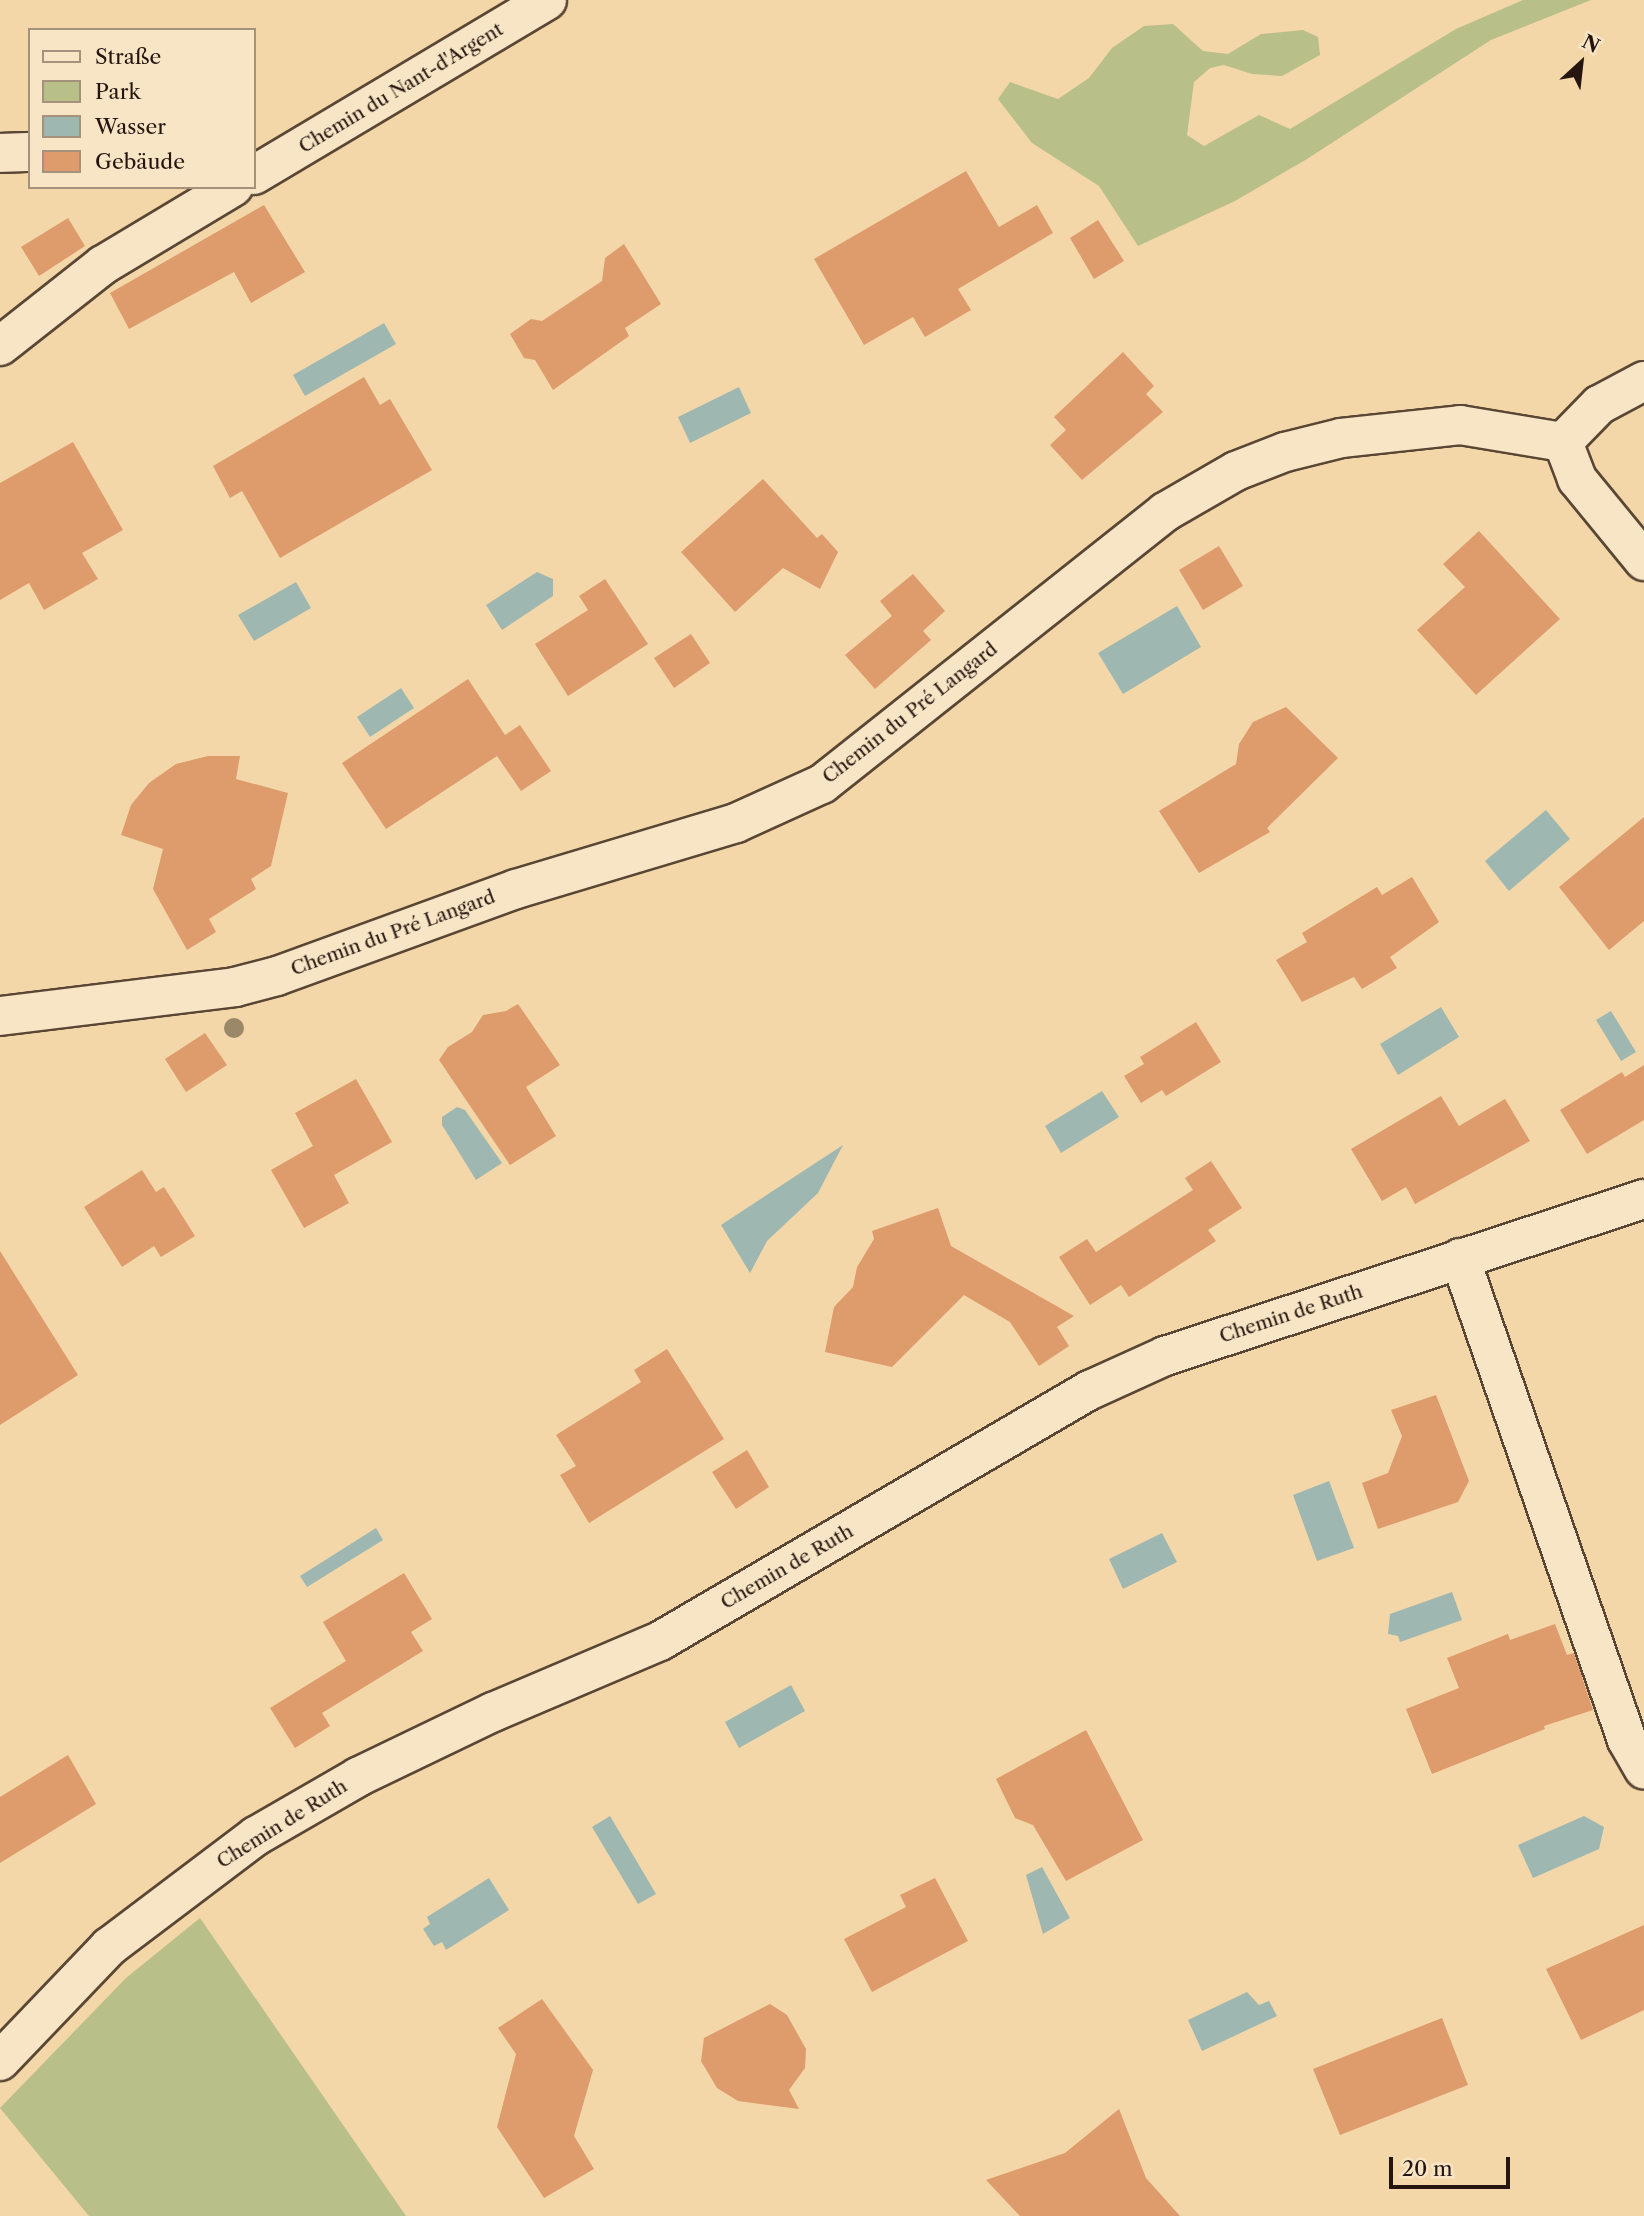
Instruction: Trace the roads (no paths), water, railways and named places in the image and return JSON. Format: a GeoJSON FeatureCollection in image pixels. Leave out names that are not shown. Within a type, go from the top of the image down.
{"type":"FeatureCollection","features":[{"type":"Feature","properties":{"kind":"street","name":"Chemin du Nant-d'Argent"},"geometry":{"type":"LineString","coordinates":[[256,174],[547,0]]}},
{"type":"Feature","properties":{"kind":"street"},"geometry":{"type":"LineString","coordinates":[[0,153],[28,152]]}},
{"type":"Feature","properties":{"kind":"street"},"geometry":{"type":"LineString","coordinates":[[0,345],[103,265],[210,193]]}},
{"type":"Feature","properties":{"kind":"street"},"geometry":{"type":"LineString","coordinates":[[1644,381],[1599,405],[1563,442],[1577,479],[1644,561]]}},
{"type":"Feature","properties":{"kind":"street","name":"Chemin du Pré Langard"},"geometry":{"type":"LineString","coordinates":[[0,1016],[225,988],[267,979],[516,889],[736,822],[822,784],[1165,512],[1236,471],[1273,457],[1340,438],[1460,425],[1563,442]]}},
{"type":"Feature","properties":{"kind":"street","name":"Chemin de Ruth"},"geometry":{"type":"LineString","coordinates":[[0,2061],[109,1947],[176,1893],[257,1836],[358,1777],[493,1712],[660,1641],[1090,1390],[1166,1356],[1644,1199]]}},
{"type":"Feature","properties":{"kind":"street"},"geometry":{"type":"LineString","coordinates":[[1460,1258],[1627,1740],[1644,1769]]}},
{"type":"Feature","properties":{"kind":"water"},"geometry":{"type":"Polygon","coordinates":[[[384,323],[396,344],[305,396],[293,375],[384,323]]]}},
{"type":"Feature","properties":{"kind":"water"},"geometry":{"type":"Polygon","coordinates":[[[739,387],[751,413],[690,443],[678,417],[739,387]]]}},
{"type":"Feature","properties":{"kind":"water"},"geometry":{"type":"Polygon","coordinates":[[[537,572],[553,579],[553,596],[502,630],[486,605],[537,572]]]}},
{"type":"Feature","properties":{"kind":"water"},"geometry":{"type":"Polygon","coordinates":[[[296,582],[311,608],[254,641],[238,615],[296,582]]]}},
{"type":"Feature","properties":{"kind":"water"},"geometry":{"type":"Polygon","coordinates":[[[1177,606],[1201,647],[1123,694],[1098,653],[1177,606]]]}},
{"type":"Feature","properties":{"kind":"water"},"geometry":{"type":"Polygon","coordinates":[[[401,688],[414,708],[370,737],[357,717],[401,688]]]}},
{"type":"Feature","properties":{"kind":"water"},"geometry":{"type":"Polygon","coordinates":[[[1546,810],[1570,839],[1509,891],[1485,861],[1546,810]]]}},
{"type":"Feature","properties":{"kind":"water"},"geometry":{"type":"Polygon","coordinates":[[[1441,1007],[1459,1037],[1398,1075],[1380,1044],[1441,1007]]]}},
{"type":"Feature","properties":{"kind":"water"},"geometry":{"type":"Polygon","coordinates":[[[1611,1011],[1636,1052],[1621,1061],[1596,1020],[1611,1011]]]}},
{"type":"Feature","properties":{"kind":"water"},"geometry":{"type":"Polygon","coordinates":[[[1102,1091],[1119,1117],[1061,1153],[1045,1126],[1102,1091]]]}},
{"type":"Feature","properties":{"kind":"water"},"geometry":{"type":"Polygon","coordinates":[[[457,1107],[465,1110],[502,1163],[476,1180],[442,1125],[442,1117],[457,1107]]]}},
{"type":"Feature","properties":{"kind":"water"},"geometry":{"type":"Polygon","coordinates":[[[843,1145],[818,1193],[767,1241],[750,1273],[721,1225],[843,1145]]]}},
{"type":"Feature","properties":{"kind":"water"},"geometry":{"type":"Polygon","coordinates":[[[1329,1481],[1354,1548],[1317,1561],[1293,1495],[1329,1481]]]}},
{"type":"Feature","properties":{"kind":"water"},"geometry":{"type":"Polygon","coordinates":[[[376,1528],[383,1540],[307,1587],[300,1576],[376,1528]]]}},
{"type":"Feature","properties":{"kind":"water"},"geometry":{"type":"Polygon","coordinates":[[[1162,1533],[1177,1562],[1123,1589],[1109,1559],[1162,1533]]]}},
{"type":"Feature","properties":{"kind":"water"},"geometry":{"type":"Polygon","coordinates":[[[1452,1592],[1462,1620],[1400,1642],[1398,1636],[1388,1634],[1390,1614],[1452,1592]]]}},
{"type":"Feature","properties":{"kind":"water"},"geometry":{"type":"Polygon","coordinates":[[[791,1685],[805,1711],[739,1748],[725,1722],[791,1685]]]}},
{"type":"Feature","properties":{"kind":"water"},"geometry":{"type":"Polygon","coordinates":[[[610,1816],[656,1894],[638,1904],[592,1827],[610,1816]]]}},
{"type":"Feature","properties":{"kind":"water"},"geometry":{"type":"Polygon","coordinates":[[[1584,1816],[1604,1827],[1599,1849],[1533,1878],[1518,1845],[1584,1816]]]}},
{"type":"Feature","properties":{"kind":"water"},"geometry":{"type":"Polygon","coordinates":[[[1042,1867],[1070,1918],[1043,1934],[1026,1875],[1042,1867]]]}},
{"type":"Feature","properties":{"kind":"water"},"geometry":{"type":"Polygon","coordinates":[[[489,1878],[509,1910],[446,1950],[442,1942],[434,1946],[423,1929],[430,1924],[427,1917],[489,1878]]]}},
{"type":"Feature","properties":{"kind":"water"},"geometry":{"type":"Polygon","coordinates":[[[1247,1992],[1259,2005],[1269,2001],[1277,2016],[1202,2051],[1188,2020],[1247,1992]]]}}]}
